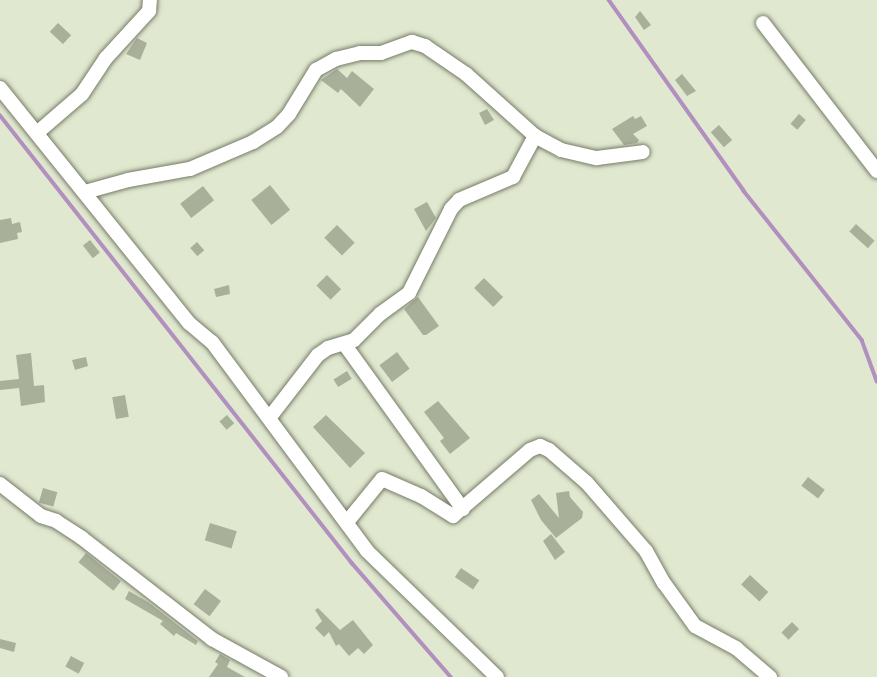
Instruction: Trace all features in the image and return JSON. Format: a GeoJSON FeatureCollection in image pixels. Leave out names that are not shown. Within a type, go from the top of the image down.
{"type":"FeatureCollection","features":[{"type":"Feature","properties":{"kind":"street"},"geometry":{"type":"LineString","coordinates":[[38,132],[82,94],[106,58],[149,10],[150,0]]}},
{"type":"Feature","properties":{"kind":"street"},"geometry":{"type":"LineString","coordinates":[[763,23],[877,171]]}},
{"type":"Feature","properties":{"kind":"street"},"geometry":{"type":"LineString","coordinates":[[85,192],[128,180],[190,169],[253,142],[277,127],[289,114],[316,70],[336,59],[360,53],[381,53],[412,42],[425,46],[466,74],[535,136],[586,158],[620,157],[643,152]]}},
{"type":"Feature","properties":{"kind":"street"},"geometry":{"type":"LineString","coordinates":[[0,88],[189,323],[212,342],[382,568],[497,677]]}},
{"type":"Feature","properties":{"kind":"street"},"geometry":{"type":"LineString","coordinates":[[270,417],[318,355],[328,348],[345,345],[409,293],[450,209],[459,200],[513,177],[535,136]]}},
{"type":"Feature","properties":{"kind":"street"},"geometry":{"type":"LineString","coordinates":[[345,345],[463,509]]}},
{"type":"Feature","properties":{"kind":"street"},"geometry":{"type":"LineString","coordinates":[[347,522],[382,479],[421,496],[453,516],[530,450],[540,446],[549,450],[587,483],[646,551],[664,583],[695,626],[736,648],[770,677]]}},
{"type":"Feature","properties":{"kind":"street"},"geometry":{"type":"LineString","coordinates":[[0,484],[41,516],[56,521],[82,538],[212,639],[281,677]]}},
{"type":"Feature","properties":{"kind":"building"},"geometry":{"type":"Polygon","coordinates":[[[640,11],[651,25],[644,30],[635,17],[640,11]]]}},
{"type":"Feature","properties":{"kind":"building"},"geometry":{"type":"Polygon","coordinates":[[[58,23],[71,35],[63,44],[50,32],[58,23]]]}},
{"type":"Feature","properties":{"kind":"building"},"geometry":{"type":"Polygon","coordinates":[[[137,38],[147,43],[140,60],[126,54],[137,38]]]}},
{"type":"Feature","properties":{"kind":"building"},"geometry":{"type":"Polygon","coordinates":[[[337,69],[347,78],[352,71],[374,89],[360,107],[341,89],[338,93],[321,80],[337,69]]]}},
{"type":"Feature","properties":{"kind":"building"},"geometry":{"type":"Polygon","coordinates":[[[682,74],[696,91],[687,96],[675,80],[682,74]]]}},
{"type":"Feature","properties":{"kind":"building"},"geometry":{"type":"Polygon","coordinates":[[[487,109],[494,120],[485,125],[479,113],[487,109]]]}},
{"type":"Feature","properties":{"kind":"building"},"geometry":{"type":"Polygon","coordinates":[[[799,114],[806,120],[797,130],[790,124],[799,114]]]}},
{"type":"Feature","properties":{"kind":"building"},"geometry":{"type":"Polygon","coordinates":[[[633,116],[635,119],[641,116],[647,126],[633,134],[639,140],[637,143],[624,145],[612,129],[633,116]]]}},
{"type":"Feature","properties":{"kind":"building"},"geometry":{"type":"Polygon","coordinates":[[[719,125],[732,140],[724,147],[711,132],[719,125]]]}},
{"type":"Feature","properties":{"kind":"building"},"geometry":{"type":"Polygon","coordinates":[[[270,185],[290,210],[271,225],[251,200],[270,185]]]}},
{"type":"Feature","properties":{"kind":"building"},"geometry":{"type":"Polygon","coordinates":[[[203,186],[214,200],[191,218],[180,204],[203,186]]]}},
{"type":"Feature","properties":{"kind":"building"},"geometry":{"type":"Polygon","coordinates":[[[427,202],[436,218],[426,231],[414,209],[427,202]]]}},
{"type":"Feature","properties":{"kind":"building"},"geometry":{"type":"Polygon","coordinates":[[[11,218],[12,224],[20,222],[22,232],[17,233],[18,239],[0,243],[0,220],[11,218]]]}},
{"type":"Feature","properties":{"kind":"building"},"geometry":{"type":"Polygon","coordinates":[[[856,224],[875,241],[868,248],[849,231],[856,224]]]}},
{"type":"Feature","properties":{"kind":"building"},"geometry":{"type":"Polygon","coordinates":[[[337,225],[355,243],[342,255],[324,238],[337,225]]]}},
{"type":"Feature","properties":{"kind":"building"},"geometry":{"type":"Polygon","coordinates":[[[90,240],[100,253],[93,258],[83,246],[90,240]]]}},
{"type":"Feature","properties":{"kind":"building"},"geometry":{"type":"Polygon","coordinates":[[[197,242],[204,250],[197,256],[190,248],[197,242]]]}},
{"type":"Feature","properties":{"kind":"building"},"geometry":{"type":"Polygon","coordinates":[[[327,275],[341,289],[331,300],[316,286],[327,275]]]}},
{"type":"Feature","properties":{"kind":"building"},"geometry":{"type":"Polygon","coordinates":[[[484,278],[503,297],[493,307],[474,288],[484,278]]]}},
{"type":"Feature","properties":{"kind":"building"},"geometry":{"type":"Polygon","coordinates":[[[229,285],[230,294],[216,297],[214,289],[229,285]]]}},
{"type":"Feature","properties":{"kind":"building"},"geometry":{"type":"Polygon","coordinates":[[[418,297],[439,326],[426,335],[423,335],[404,309],[418,297]]]}},
{"type":"Feature","properties":{"kind":"building"},"geometry":{"type":"Polygon","coordinates":[[[397,352],[410,369],[392,382],[379,365],[397,352]]]}},
{"type":"Feature","properties":{"kind":"building"},"geometry":{"type":"Polygon","coordinates":[[[31,353],[34,386],[44,385],[45,402],[21,406],[19,388],[0,390],[0,381],[19,379],[16,355],[31,353]]]}},
{"type":"Feature","properties":{"kind":"building"},"geometry":{"type":"Polygon","coordinates":[[[86,357],[88,366],[75,370],[72,360],[86,357]]]}},
{"type":"Feature","properties":{"kind":"building"},"geometry":{"type":"Polygon","coordinates":[[[347,371],[352,379],[338,387],[333,379],[347,371]]]}},
{"type":"Feature","properties":{"kind":"building"},"geometry":{"type":"Polygon","coordinates":[[[125,395],[129,417],[116,419],[112,397],[125,395]]]}},
{"type":"Feature","properties":{"kind":"building"},"geometry":{"type":"Polygon","coordinates":[[[438,401],[470,438],[450,454],[440,441],[444,438],[424,412],[438,401]]]}},
{"type":"Feature","properties":{"kind":"building"},"geometry":{"type":"Polygon","coordinates":[[[227,415],[234,423],[227,430],[219,422],[227,415]]]}},
{"type":"Feature","properties":{"kind":"building"},"geometry":{"type":"Polygon","coordinates":[[[326,415],[365,453],[350,468],[313,427],[326,415]]]}},
{"type":"Feature","properties":{"kind":"building"},"geometry":{"type":"Polygon","coordinates":[[[808,477],[825,490],[818,498],[801,486],[808,477]]]}},
{"type":"Feature","properties":{"kind":"building"},"geometry":{"type":"Polygon","coordinates":[[[43,488],[57,492],[53,507],[39,502],[43,488]]]}},
{"type":"Feature","properties":{"kind":"building"},"geometry":{"type":"Polygon","coordinates":[[[569,491],[570,497],[583,512],[582,518],[556,538],[541,520],[531,500],[539,494],[559,518],[556,493],[569,491]]]}},
{"type":"Feature","properties":{"kind":"building"},"geometry":{"type":"Polygon","coordinates":[[[210,523],[237,531],[232,548],[205,540],[210,523]]]}},
{"type":"Feature","properties":{"kind":"building"},"geometry":{"type":"Polygon","coordinates":[[[551,534],[565,552],[555,560],[543,541],[551,534]]]}},
{"type":"Feature","properties":{"kind":"building"},"geometry":{"type":"Polygon","coordinates":[[[86,553],[121,581],[113,591],[78,562],[86,553]]]}},
{"type":"Feature","properties":{"kind":"building"},"geometry":{"type":"Polygon","coordinates":[[[461,568],[479,580],[473,589],[455,577],[461,568]]]}},
{"type":"Feature","properties":{"kind":"building"},"geometry":{"type":"Polygon","coordinates":[[[750,575],[768,592],[759,602],[741,585],[750,575]]]}},
{"type":"Feature","properties":{"kind":"building"},"geometry":{"type":"Polygon","coordinates":[[[205,589],[221,601],[210,616],[194,604],[205,589]]]}},
{"type":"Feature","properties":{"kind":"building"},"geometry":{"type":"Polygon","coordinates":[[[129,591],[148,602],[198,641],[196,645],[176,633],[174,636],[160,624],[163,621],[125,599],[129,591]]]}},
{"type":"Feature","properties":{"kind":"building"},"geometry":{"type":"Polygon","coordinates":[[[318,608],[340,630],[353,620],[373,645],[364,654],[358,648],[349,656],[339,644],[336,646],[329,632],[324,637],[315,628],[322,621],[315,610],[318,608]]]}},
{"type":"Feature","properties":{"kind":"building"},"geometry":{"type":"Polygon","coordinates":[[[792,622],[799,629],[788,640],[781,633],[792,622]]]}},
{"type":"Feature","properties":{"kind":"building"},"geometry":{"type":"Polygon","coordinates":[[[0,639],[16,643],[14,652],[0,648],[0,639]]]}},
{"type":"Feature","properties":{"kind":"building"},"geometry":{"type":"Polygon","coordinates":[[[220,654],[230,660],[227,667],[245,677],[209,677],[218,664],[215,662],[220,654]]]}},
{"type":"Feature","properties":{"kind":"building"},"geometry":{"type":"Polygon","coordinates":[[[71,656],[84,663],[79,674],[65,667],[71,656]]]}},
{"type":"Feature","properties":{"kind":"waterway"},"geometry":{"type":"LineString","coordinates":[[609,0],[744,191],[862,340],[877,381]]}},
{"type":"Feature","properties":{"kind":"waterway"},"geometry":{"type":"LineString","coordinates":[[0,115],[352,563],[451,677]]}}]}
